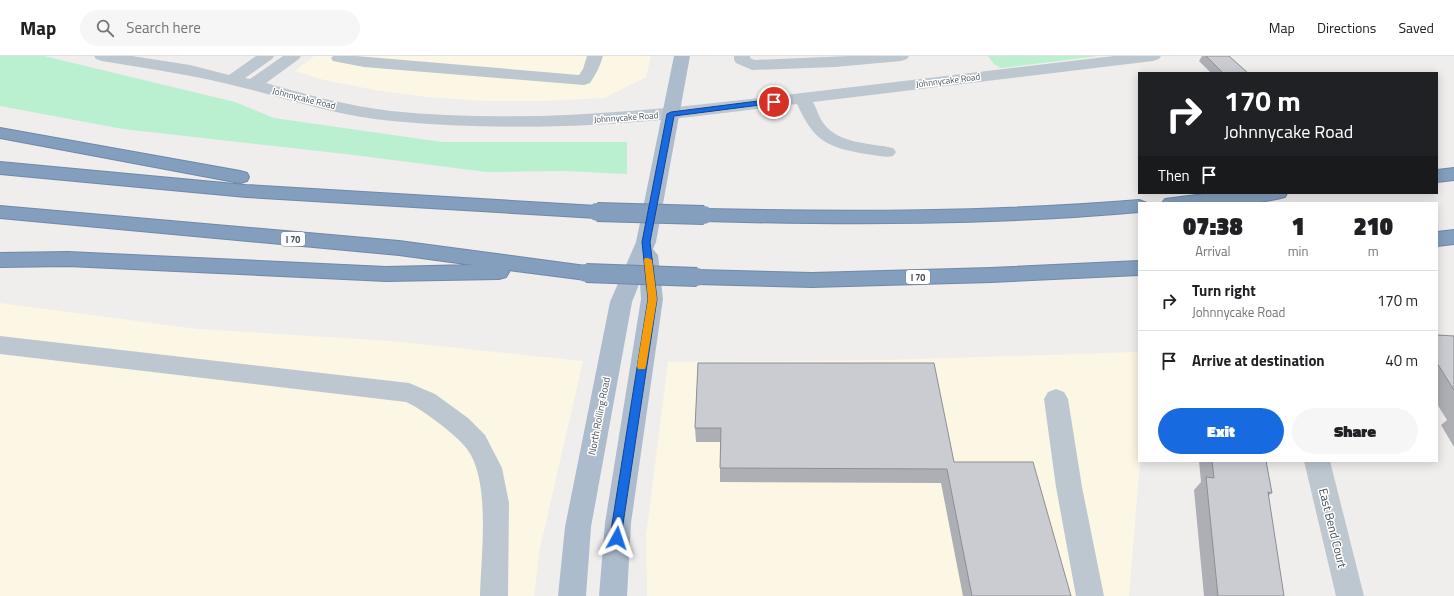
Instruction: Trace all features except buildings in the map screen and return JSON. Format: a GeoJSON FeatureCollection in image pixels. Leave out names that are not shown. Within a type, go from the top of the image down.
{"type":"FeatureCollection","features":[{"type":"Feature","properties":{"kind":"highway"},"geometry":{"type":"LineString","coordinates":[[0,133],[190,169],[367,199]]}},
{"type":"Feature","properties":{"kind":"highway"},"geometry":{"type":"LineString","coordinates":[[0,168],[246,191],[597,212],[819,218],[977,215],[1138,206]]}},
{"type":"Feature","properties":{"kind":"highway"},"geometry":{"type":"LineString","coordinates":[[1438,176],[1454,174]]}},
{"type":"Feature","properties":{"kind":"highway"},"geometry":{"type":"LineString","coordinates":[[1183,202],[1267,194]]}},
{"type":"Feature","properties":{"kind":"highway","name":"I 70"},"geometry":{"type":"LineString","coordinates":[[0,212],[399,248],[586,273],[812,280],[991,275],[1138,268]]}},
{"type":"Feature","properties":{"kind":"highway"},"geometry":{"type":"LineString","coordinates":[[1438,239],[1454,237]]}},
{"type":"Feature","properties":{"kind":"highway"},"geometry":{"type":"LineString","coordinates":[[0,260],[68,259],[386,274],[528,272],[586,273]]}},
{"type":"Feature","properties":{"kind":"main road","name":"North Rolling Road"},"geometry":{"type":"LineString","coordinates":[[572,596],[578,527],[621,302],[646,242],[682,56]]}},
{"type":"Feature","properties":{"kind":"main road","name":"North Rolling Road"},"geometry":{"type":"LineString","coordinates":[[613,596],[618,524],[652,299],[646,242]]}},
{"type":"Feature","properties":{"kind":"street","name":"Johnnycake Road"},"geometry":{"type":"LineString","coordinates":[[102,56],[190,70],[253,85],[305,100],[391,116],[440,119],[564,121],[671,114],[803,98],[881,74],[1153,56]]}},
{"type":"Feature","properties":{"kind":"street"},"geometry":{"type":"LineString","coordinates":[[232,80],[266,56]]}},
{"type":"Feature","properties":{"kind":"street"},"geometry":{"type":"LineString","coordinates":[[253,85],[293,56]]}},
{"type":"Feature","properties":{"kind":"street"},"geometry":{"type":"LineString","coordinates":[[341,56],[339,58],[364,62],[584,80],[591,69],[595,56]]}},
{"type":"Feature","properties":{"kind":"street"},"geometry":{"type":"LineString","coordinates":[[742,56],[742,60],[752,65],[835,62],[881,74],[901,56]]}},
{"type":"Feature","properties":{"kind":"street"},"geometry":{"type":"LineString","coordinates":[[803,98],[819,128],[828,137],[843,143],[887,152]]}},
{"type":"Feature","properties":{"kind":"street"},"geometry":{"type":"LineString","coordinates":[[0,345],[388,390],[409,394],[427,401],[459,425],[476,442],[489,468],[496,503],[494,596]]}},
{"type":"Feature","properties":{"kind":"street"},"geometry":{"type":"LineString","coordinates":[[1056,399],[1069,487],[1090,596]]}},
{"type":"Feature","properties":{"kind":"street","name":"East Bend Court"},"geometry":{"type":"LineString","coordinates":[[1317,462],[1350,596]]}},
{"type":"Feature","properties":{"kind":"shaded area"},"geometry":{"type":"Polygon","coordinates":[[[314,56],[651,56],[646,77],[604,98],[544,101],[482,101],[426,97],[375,90],[324,80],[295,71],[314,56]]]}},
{"type":"Feature","properties":{"kind":"shaded area"},"geometry":{"type":"Polygon","coordinates":[[[0,303],[198,329],[391,341],[583,361],[540,548],[534,596],[0,596],[0,303]]]}},
{"type":"Feature","properties":{"kind":"shaded area"},"geometry":{"type":"Polygon","coordinates":[[[1138,352],[1138,462],[1140,462],[1129,596],[647,596],[646,536],[668,362],[887,360],[1138,352]]]}},
{"type":"Feature","properties":{"kind":"green space"},"geometry":{"type":"Polygon","coordinates":[[[0,56],[44,56],[235,102],[274,118],[442,142],[627,142],[627,174],[565,171],[486,172],[354,155],[123,129],[0,106],[0,56]]]}},
{"type":"Feature","properties":{"kind":"green space"},"geometry":{"type":"Polygon","coordinates":[[[988,56],[1098,56],[1001,68],[994,64],[988,56]]]}},
{"type":"Feature","properties":{"kind":"slow traffic"},"geometry":{"type":"LineString","coordinates":[[642,366],[652,299],[648,260]]}},
{"type":"Feature","properties":{"kind":"route"},"geometry":{"type":"LineString","coordinates":[[617,538],[652,299],[646,242],[671,114],[774,102]]}}]}
